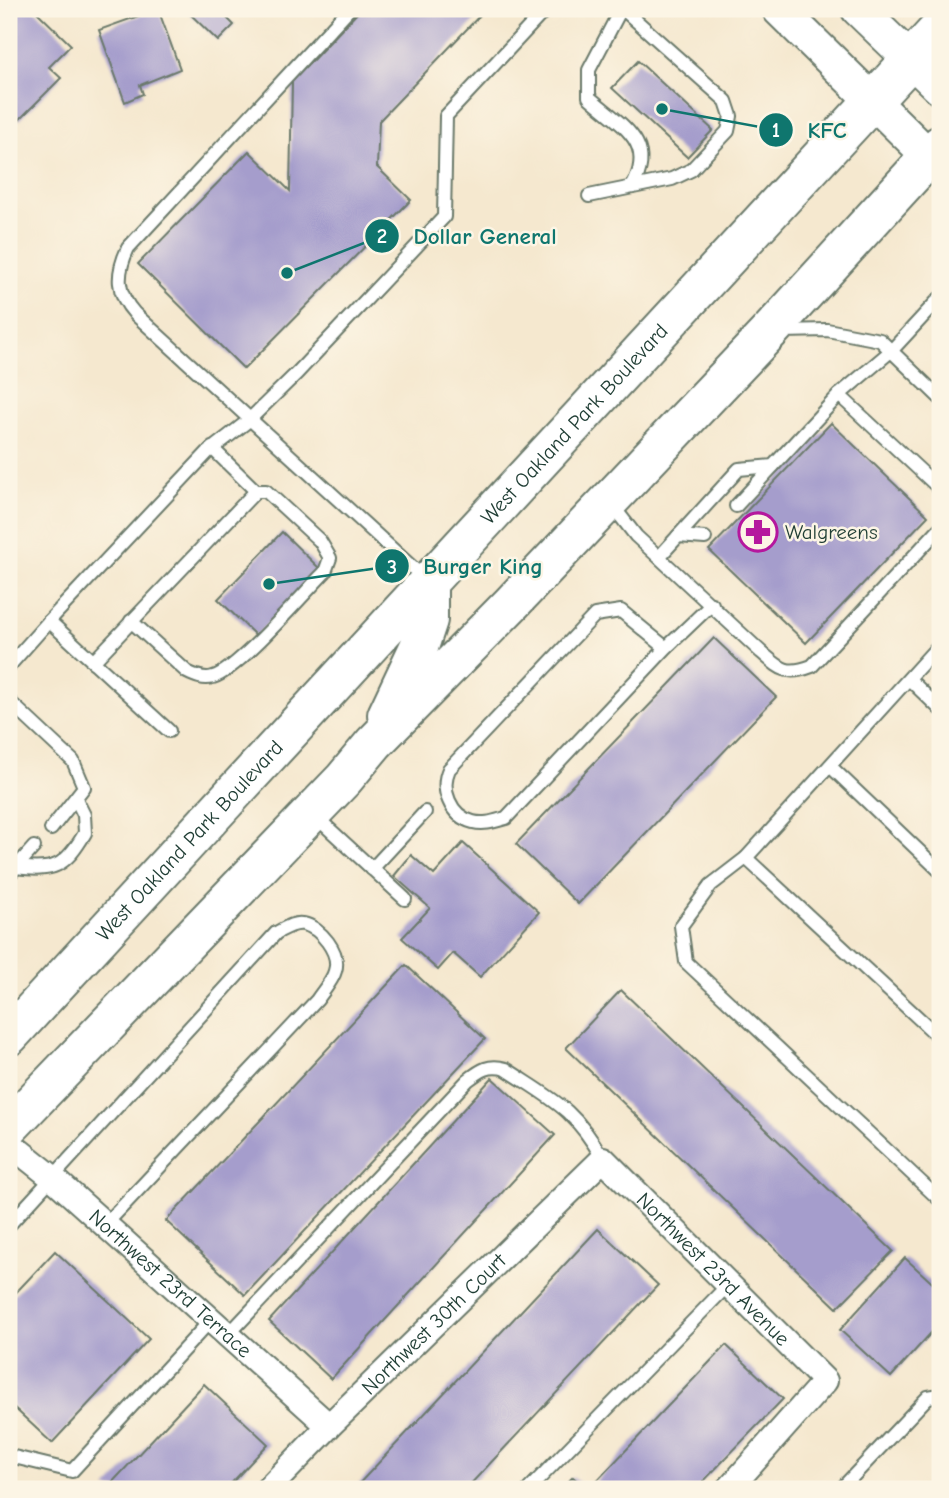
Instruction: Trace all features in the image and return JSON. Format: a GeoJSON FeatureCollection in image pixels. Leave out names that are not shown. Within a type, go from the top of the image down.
{"type":"FeatureCollection","features":[{"type":"Feature","properties":{"kind":"main road","name":"West Oakland Park Boulevard"},"geometry":{"type":"LineString","coordinates":[[9,1036],[777,206],[872,99],[940,29]]}},
{"type":"Feature","properties":{"kind":"main road"},"geometry":{"type":"LineString","coordinates":[[9,1127],[937,156]]}},
{"type":"Feature","properties":{"kind":"main road"},"geometry":{"type":"LineString","coordinates":[[374,743],[419,647],[428,620],[428,582]]}},
{"type":"Feature","properties":{"kind":"street"},"geometry":{"type":"LineString","coordinates":[[779,9],[872,99],[937,156]]}},
{"type":"Feature","properties":{"kind":"street"},"geometry":{"type":"LineString","coordinates":[[858,9],[940,88]]}},
{"type":"Feature","properties":{"kind":"street","name":"Northwest 23rd Terrace"},"geometry":{"type":"LineString","coordinates":[[9,1143],[52,1178],[329,1426]]}},
{"type":"Feature","properties":{"kind":"street","name":"Northwest 23rd Avenue"},"geometry":{"type":"LineString","coordinates":[[603,1159],[825,1381],[729,1489]]}},
{"type":"Feature","properties":{"kind":"street","name":"Northwest 30th Court"},"geometry":{"type":"LineString","coordinates":[[268,1489],[603,1159]]}},
{"type":"Feature","properties":{"kind":"lane"},"geometry":{"type":"LineString","coordinates":[[349,9],[128,248],[121,264],[120,284],[123,301],[248,421],[428,582]]}},
{"type":"Feature","properties":{"kind":"lane"},"geometry":{"type":"LineString","coordinates":[[9,666],[212,449],[248,421],[444,217],[446,116],[546,9]]}},
{"type":"Feature","properties":{"kind":"lane"},"geometry":{"type":"LineString","coordinates":[[589,196],[673,179],[691,170],[728,131],[731,117],[726,101],[622,9],[589,70],[589,97],[640,145],[644,159],[632,187]]}},
{"type":"Feature","properties":{"kind":"lane"},"geometry":{"type":"LineString","coordinates":[[736,506],[839,395],[892,350],[940,298]]}},
{"type":"Feature","properties":{"kind":"lane"},"geometry":{"type":"LineString","coordinates":[[770,331],[827,330],[880,340],[940,398]]}},
{"type":"Feature","properties":{"kind":"lane"},"geometry":{"type":"LineString","coordinates":[[839,395],[940,489]]}},
{"type":"Feature","properties":{"kind":"lane"},"geometry":{"type":"LineString","coordinates":[[131,621],[187,672],[198,677],[213,677],[241,657],[325,572],[330,558],[328,550],[266,491],[256,491],[212,449]]}},
{"type":"Feature","properties":{"kind":"lane"},"geometry":{"type":"LineString","coordinates":[[660,556],[739,469],[773,466]]}},
{"type":"Feature","properties":{"kind":"lane"},"geometry":{"type":"LineString","coordinates":[[93,662],[256,491]]}},
{"type":"Feature","properties":{"kind":"lane"},"geometry":{"type":"LineString","coordinates":[[609,501],[636,536],[779,668],[794,673],[812,666],[940,528]]}},
{"type":"Feature","properties":{"kind":"lane"},"geometry":{"type":"LineString","coordinates":[[678,536],[705,538]]}},
{"type":"Feature","properties":{"kind":"lane"},"geometry":{"type":"LineString","coordinates":[[666,648],[621,611],[595,615],[449,769],[444,780],[448,803],[471,822],[489,823],[506,818],[666,648],[712,604]]}},
{"type":"Feature","properties":{"kind":"lane"},"geometry":{"type":"LineString","coordinates":[[50,621],[169,732]]}},
{"type":"Feature","properties":{"kind":"lane"},"geometry":{"type":"LineString","coordinates":[[940,644],[746,858],[711,885],[681,926],[686,962],[940,1200]]}},
{"type":"Feature","properties":{"kind":"lane"},"geometry":{"type":"LineString","coordinates":[[909,679],[940,709]]}},
{"type":"Feature","properties":{"kind":"lane"},"geometry":{"type":"LineString","coordinates":[[9,701],[73,761],[84,787],[51,829]]}},
{"type":"Feature","properties":{"kind":"lane"},"geometry":{"type":"LineString","coordinates":[[830,766],[940,871]]}},
{"type":"Feature","properties":{"kind":"lane"},"geometry":{"type":"LineString","coordinates":[[12,871],[55,868],[68,856],[85,833],[84,816],[76,799]]}},
{"type":"Feature","properties":{"kind":"lane"},"geometry":{"type":"LineString","coordinates":[[372,869],[425,812]]}},
{"type":"Feature","properties":{"kind":"lane"},"geometry":{"type":"LineString","coordinates":[[311,813],[405,899]]}},
{"type":"Feature","properties":{"kind":"lane"},"geometry":{"type":"LineString","coordinates":[[12,871],[34,847]]}},
{"type":"Feature","properties":{"kind":"lane"},"geometry":{"type":"LineString","coordinates":[[746,858],[940,1038]]}},
{"type":"Feature","properties":{"kind":"lane"},"geometry":{"type":"LineString","coordinates":[[9,1225],[276,933],[295,924],[304,924],[319,933],[336,954],[335,971],[317,1000],[105,1225]]}},
{"type":"Feature","properties":{"kind":"lane"},"geometry":{"type":"LineString","coordinates":[[9,1463],[14,1457],[72,1471],[220,1328],[468,1080],[484,1068],[496,1066],[506,1069],[569,1111],[584,1127],[603,1159]]}},
{"type":"Feature","properties":{"kind":"lane"},"geometry":{"type":"LineString","coordinates":[[529,1489],[728,1285]]}},
{"type":"Feature","properties":{"kind":"lane"},"geometry":{"type":"LineString","coordinates":[[841,1489],[928,1397],[940,1395]]}},
{"type":"Feature","properties":{"kind":"building"},"geometry":{"type":"Polygon","coordinates":[[[19,9],[34,9],[71,45],[49,67],[61,78],[19,120],[9,110],[9,19],[19,9]]]}},
{"type":"Feature","properties":{"kind":"building"},"geometry":{"type":"Polygon","coordinates":[[[158,9],[180,69],[140,85],[143,94],[125,102],[99,30],[158,9]]]}},
{"type":"Feature","properties":{"kind":"building"},"geometry":{"type":"Polygon","coordinates":[[[185,9],[231,9],[224,15],[234,25],[218,41],[185,9]]]}},
{"type":"Feature","properties":{"kind":"building"},"geometry":{"type":"Polygon","coordinates":[[[361,9],[486,9],[379,121],[377,167],[411,200],[244,369],[138,264],[249,151],[290,191],[292,82],[361,9]]]}},
{"type":"Feature","properties":{"kind":"building"},"geometry":{"type":"Polygon","coordinates":[[[638,61],[713,130],[687,157],[612,88],[638,61]]]}},
{"type":"Feature","properties":{"kind":"building","name":"Walgreens"},"geometry":{"type":"Polygon","coordinates":[[[831,423],[928,516],[806,643],[709,550],[831,423]]]}},
{"type":"Feature","properties":{"kind":"building"},"geometry":{"type":"Polygon","coordinates":[[[282,532],[320,569],[256,636],[218,599],[282,532]]]}},
{"type":"Feature","properties":{"kind":"building"},"geometry":{"type":"Polygon","coordinates":[[[714,638],[776,697],[578,904],[516,844],[714,638]]]}},
{"type":"Feature","properties":{"kind":"building"},"geometry":{"type":"Polygon","coordinates":[[[463,843],[539,912],[480,977],[453,953],[438,970],[402,938],[430,908],[394,876],[411,855],[434,875],[463,843]]]}},
{"type":"Feature","properties":{"kind":"building"},"geometry":{"type":"Polygon","coordinates":[[[406,965],[485,1039],[245,1295],[166,1221],[406,965]]]}},
{"type":"Feature","properties":{"kind":"building"},"geometry":{"type":"Polygon","coordinates":[[[621,990],[893,1251],[837,1308],[566,1048],[621,990]]]}},
{"type":"Feature","properties":{"kind":"building"},"geometry":{"type":"Polygon","coordinates":[[[492,1078],[555,1135],[331,1379],[269,1321],[492,1078]]]}},
{"type":"Feature","properties":{"kind":"building"},"geometry":{"type":"Polygon","coordinates":[[[598,1229],[658,1285],[466,1489],[354,1489],[598,1229]]]}},
{"type":"Feature","properties":{"kind":"building"},"geometry":{"type":"Polygon","coordinates":[[[55,1251],[149,1339],[52,1443],[9,1403],[9,1300],[55,1251]]]}},
{"type":"Feature","properties":{"kind":"building"},"geometry":{"type":"Polygon","coordinates":[[[905,1258],[940,1290],[940,1323],[891,1377],[840,1330],[905,1258]]]}},
{"type":"Feature","properties":{"kind":"building"},"geometry":{"type":"Polygon","coordinates":[[[726,1345],[783,1399],[696,1489],[589,1489],[726,1345]]]}},
{"type":"Feature","properties":{"kind":"building"},"geometry":{"type":"Polygon","coordinates":[[[204,1384],[268,1444],[226,1489],[106,1489],[204,1384]]]}},
{"type":"Feature","properties":{"kind":"building"},"geometry":{"type":"Polygon","coordinates":[[[573,1477],[586,1489],[561,1489],[573,1477]]]}},
{"type":"Feature","properties":{"kind":"place","name":"KFC"},"geometry":{"type":"Point","coordinates":[662,109]}},
{"type":"Feature","properties":{"kind":"place","name":"Dollar General"},"geometry":{"type":"Point","coordinates":[287,273]}},
{"type":"Feature","properties":{"kind":"place","name":"Walgreens"},"geometry":{"type":"Point","coordinates":[758,532]}},
{"type":"Feature","properties":{"kind":"place","name":"Burger King"},"geometry":{"type":"Point","coordinates":[269,584]}}]}
